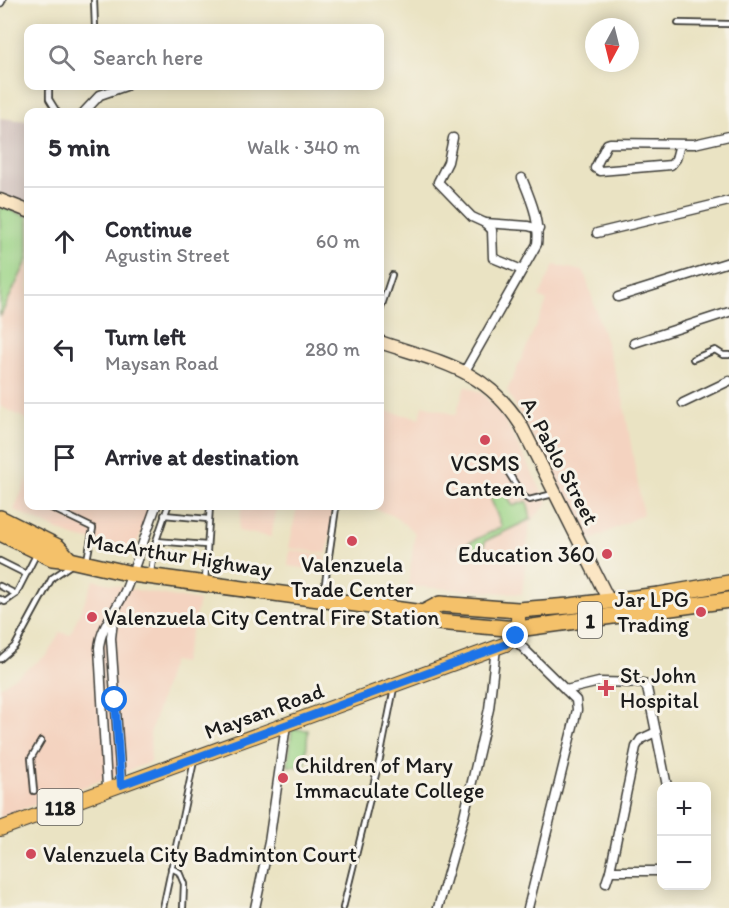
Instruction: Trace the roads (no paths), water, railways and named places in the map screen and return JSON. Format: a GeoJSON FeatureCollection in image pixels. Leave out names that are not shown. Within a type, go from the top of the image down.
{"type":"FeatureCollection","features":[{"type":"Feature","properties":{"kind":"highway","name":"MacArthur Highway"},"geometry":{"type":"LineString","coordinates":[[0,518],[58,547],[77,562]]}},
{"type":"Feature","properties":{"kind":"highway","name":"MacArthur Highway"},"geometry":{"type":"LineString","coordinates":[[0,532],[52,558],[132,574],[423,613],[438,622],[517,633],[660,602],[689,598],[729,600]]}},
{"type":"Feature","properties":{"kind":"highway","name":"MacArthur Highway"},"geometry":{"type":"LineString","coordinates":[[689,598],[729,583]]}},
{"type":"Feature","properties":{"kind":"highway","name":"MacArthur Highway"},"geometry":{"type":"LineString","coordinates":[[423,613],[440,604],[519,610],[609,601],[660,602]]}},
{"type":"Feature","properties":{"kind":"main road"},"geometry":{"type":"LineString","coordinates":[[517,633],[519,610]]}},
{"type":"Feature","properties":{"kind":"main road","name":"Maysan Road"},"geometry":{"type":"LineString","coordinates":[[0,829],[70,806],[114,786],[496,648],[506,644],[517,633]]}},
{"type":"Feature","properties":{"kind":"street"},"geometry":{"type":"LineString","coordinates":[[87,108],[100,91],[105,90]]}},
{"type":"Feature","properties":{"kind":"street"},"geometry":{"type":"LineString","coordinates":[[680,144],[676,159],[671,165],[598,171],[595,167],[605,146],[610,143],[694,144],[729,136]]}},
{"type":"Feature","properties":{"kind":"street"},"geometry":{"type":"LineString","coordinates":[[453,138],[448,162],[438,182],[472,217],[485,223],[539,229]]}},
{"type":"Feature","properties":{"kind":"street"},"geometry":{"type":"LineString","coordinates":[[465,371],[537,244],[539,229],[536,214],[522,178]]}},
{"type":"Feature","properties":{"kind":"street"},"geometry":{"type":"LineString","coordinates":[[0,200],[24,209]]}},
{"type":"Feature","properties":{"kind":"street"},"geometry":{"type":"LineString","coordinates":[[597,233],[729,201]]}},
{"type":"Feature","properties":{"kind":"street"},"geometry":{"type":"LineString","coordinates":[[485,223],[492,234],[493,258],[522,270]]}},
{"type":"Feature","properties":{"kind":"street"},"geometry":{"type":"LineString","coordinates":[[618,297],[729,262]]}},
{"type":"Feature","properties":{"kind":"street"},"geometry":{"type":"LineString","coordinates":[[634,342],[729,312]]}},
{"type":"Feature","properties":{"kind":"street","name":"A. Pablo Street"},"geometry":{"type":"LineString","coordinates":[[384,343],[465,371],[490,388],[510,408],[521,425],[609,601]]}},
{"type":"Feature","properties":{"kind":"street"},"geometry":{"type":"LineString","coordinates":[[683,403],[729,381]]}},
{"type":"Feature","properties":{"kind":"street"},"geometry":{"type":"LineString","coordinates":[[114,786],[99,648],[100,636],[132,574],[155,510]]}},
{"type":"Feature","properties":{"kind":"street"},"geometry":{"type":"LineString","coordinates":[[114,612],[111,638],[114,786]]}},
{"type":"Feature","properties":{"kind":"street"},"geometry":{"type":"LineString","coordinates":[[517,633],[518,642],[576,700],[577,710],[528,908]]}},
{"type":"Feature","properties":{"kind":"street"},"geometry":{"type":"LineString","coordinates":[[438,908],[464,816],[489,709],[496,648]]}},
{"type":"Feature","properties":{"kind":"street"},"geometry":{"type":"LineString","coordinates":[[566,690],[600,682],[643,683],[647,688],[666,782]]}},
{"type":"Feature","properties":{"kind":"street"},"geometry":{"type":"LineString","coordinates":[[255,908],[269,842],[286,725]]}},
{"type":"Feature","properties":{"kind":"street"},"geometry":{"type":"LineString","coordinates":[[606,883],[636,747],[641,739],[656,732]]}},
{"type":"Feature","properties":{"kind":"street"},"geometry":{"type":"LineString","coordinates":[[610,871],[657,871]]}},
{"type":"Feature","properties":{"kind":"lane"},"geometry":{"type":"LineString","coordinates":[[94,0],[95,24]]}},
{"type":"Feature","properties":{"kind":"lane"},"geometry":{"type":"LineString","coordinates":[[678,23],[729,24]]}},
{"type":"Feature","properties":{"kind":"lane"},"geometry":{"type":"LineString","coordinates":[[49,90],[49,99],[55,108]]}},
{"type":"Feature","properties":{"kind":"lane"},"geometry":{"type":"LineString","coordinates":[[384,299],[392,275]]}},
{"type":"Feature","properties":{"kind":"lane"},"geometry":{"type":"LineString","coordinates":[[693,359],[715,350],[723,355],[729,355]]}},
{"type":"Feature","properties":{"kind":"lane"},"geometry":{"type":"LineString","coordinates":[[503,464],[523,496],[528,500],[533,501],[555,493]]}},
{"type":"Feature","properties":{"kind":"lane"},"geometry":{"type":"LineString","coordinates":[[0,659],[15,646],[52,578],[77,562],[93,528],[55,510]]}},
{"type":"Feature","properties":{"kind":"lane"},"geometry":{"type":"LineString","coordinates":[[150,576],[156,541],[166,510]]}},
{"type":"Feature","properties":{"kind":"lane"},"geometry":{"type":"LineString","coordinates":[[205,584],[209,510]]}},
{"type":"Feature","properties":{"kind":"lane"},"geometry":{"type":"LineString","coordinates":[[323,599],[336,510]]}},
{"type":"Feature","properties":{"kind":"lane"},"geometry":{"type":"LineString","coordinates":[[164,514],[208,519]]}},
{"type":"Feature","properties":{"kind":"lane"},"geometry":{"type":"LineString","coordinates":[[156,541],[207,544]]}},
{"type":"Feature","properties":{"kind":"lane"},"geometry":{"type":"LineString","coordinates":[[0,599],[5,602],[9,601],[16,594],[38,551]]}},
{"type":"Feature","properties":{"kind":"lane"},"geometry":{"type":"LineString","coordinates":[[0,561],[26,574]]}},
{"type":"Feature","properties":{"kind":"lane"},"geometry":{"type":"LineString","coordinates":[[0,586],[16,594]]}},
{"type":"Feature","properties":{"kind":"lane"},"geometry":{"type":"LineString","coordinates":[[343,908],[380,758],[395,685]]}},
{"type":"Feature","properties":{"kind":"lane"},"geometry":{"type":"LineString","coordinates":[[34,791],[31,758],[41,741]]}},
{"type":"Feature","properties":{"kind":"lane"},"geometry":{"type":"LineString","coordinates":[[163,908],[194,759]]}},
{"type":"Feature","properties":{"kind":"lane"},"geometry":{"type":"LineString","coordinates":[[171,868],[182,876],[183,908]]}},
{"type":"Feature","properties":{"kind":"place","name":"VCSMS Canteen"},"geometry":{"type":"Point","coordinates":[485,440]}},
{"type":"Feature","properties":{"kind":"place","name":"Valenzuela Trade Center"},"geometry":{"type":"Point","coordinates":[352,541]}},
{"type":"Feature","properties":{"kind":"place","name":"Education 360"},"geometry":{"type":"Point","coordinates":[607,554]}},
{"type":"Feature","properties":{"kind":"place","name":"Jar LPG Trading"},"geometry":{"type":"Point","coordinates":[701,612]}},
{"type":"Feature","properties":{"kind":"place","name":"Valenzuela City Central Fire Station"},"geometry":{"type":"Point","coordinates":[92,617]}},
{"type":"Feature","properties":{"kind":"place","name":"St. John Hospital"},"geometry":{"type":"Point","coordinates":[606,688]}},
{"type":"Feature","properties":{"kind":"place","name":"Children of Mary Immaculate College"},"geometry":{"type":"Point","coordinates":[283,778]}},
{"type":"Feature","properties":{"kind":"place","name":"Valenzuela City Badminton Court"},"geometry":{"type":"Point","coordinates":[31,854]}}]}
